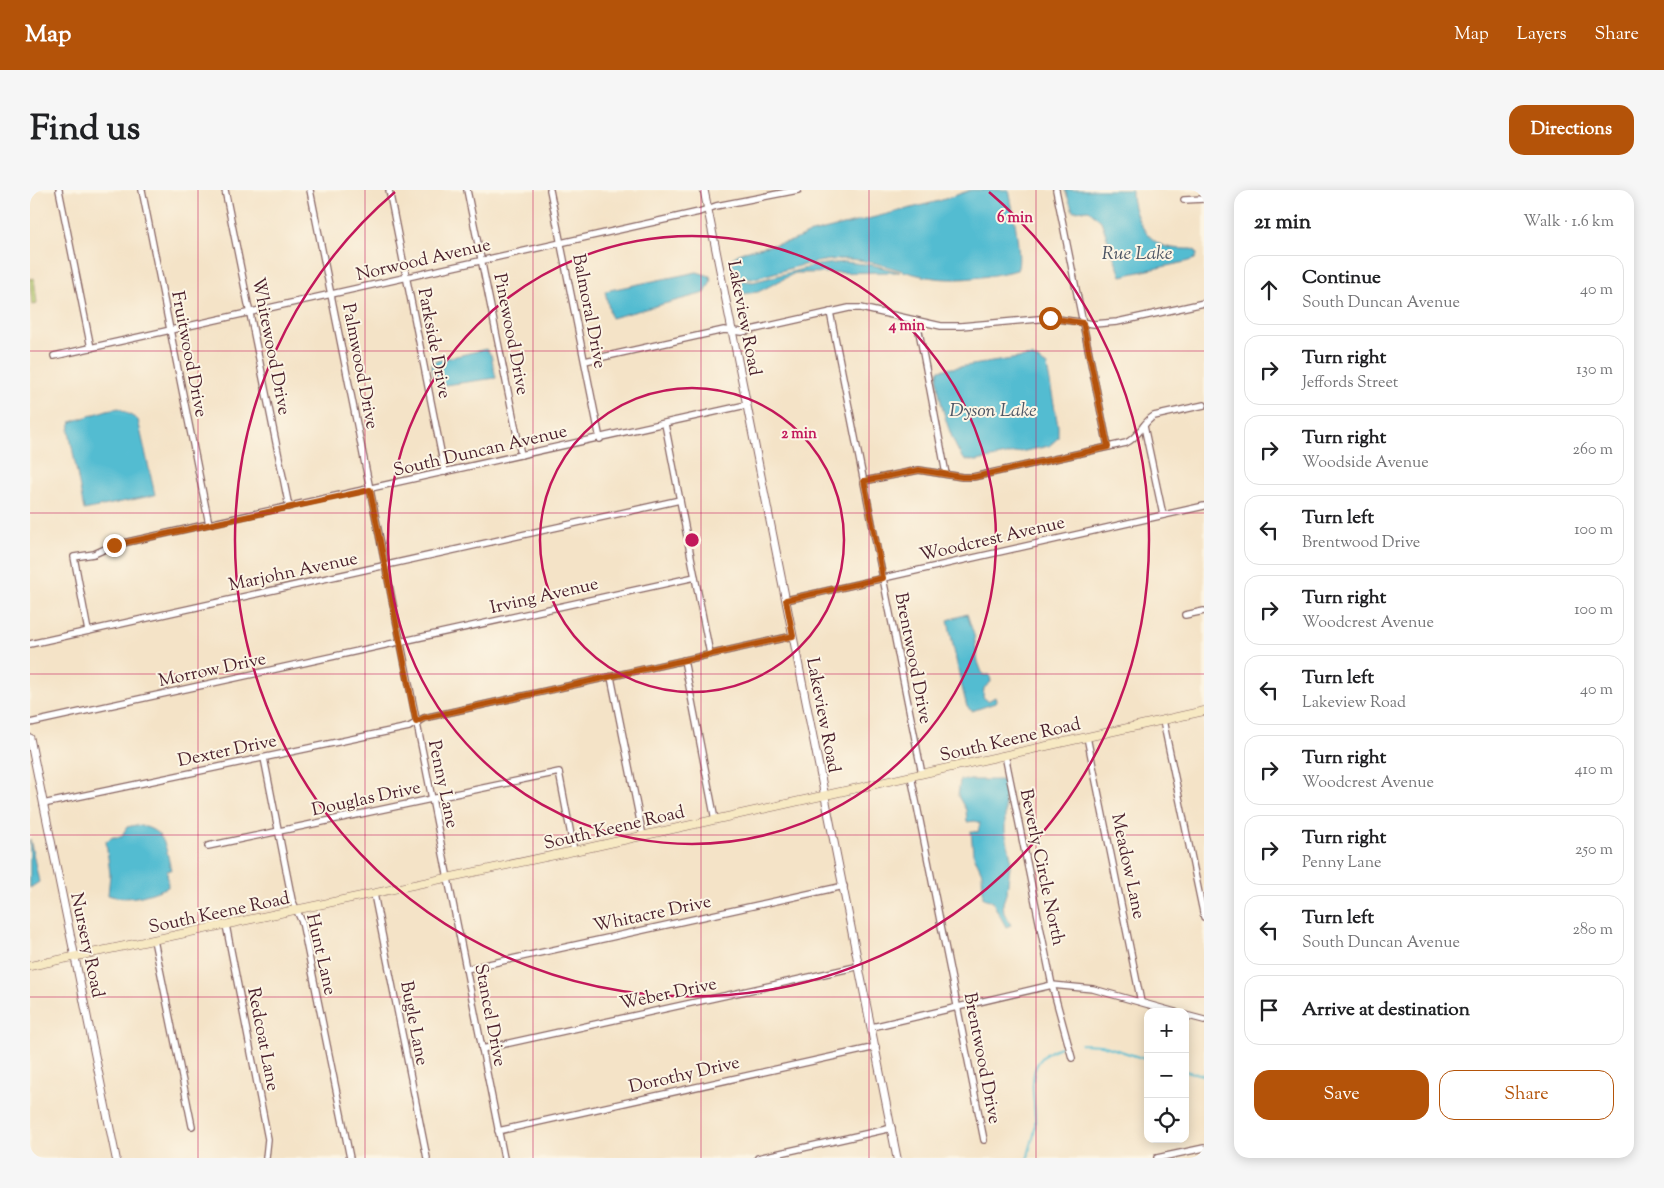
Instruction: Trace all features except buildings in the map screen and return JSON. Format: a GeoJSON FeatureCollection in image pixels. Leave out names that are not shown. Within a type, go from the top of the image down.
{"type":"FeatureCollection","features":[{"type":"Feature","properties":{"kind":"main road","name":"South Keene Road"},"geometry":{"type":"LineString","coordinates":[[30,966],[448,879],[1204,711]]}},
{"type":"Feature","properties":{"kind":"street"},"geometry":{"type":"LineString","coordinates":[[59,190],[91,348]]}},
{"type":"Feature","properties":{"kind":"street","name":"Fruitwood Drive"},"geometry":{"type":"LineString","coordinates":[[142,190],[209,524]]}},
{"type":"Feature","properties":{"kind":"street","name":"Whitewood Drive"},"geometry":{"type":"LineString","coordinates":[[225,190],[289,507]]}},
{"type":"Feature","properties":{"kind":"street","name":"Palmwood Drive"},"geometry":{"type":"LineString","coordinates":[[310,190],[370,490]]}},
{"type":"Feature","properties":{"kind":"street","name":"Parkside Drive"},"geometry":{"type":"LineString","coordinates":[[389,190],[445,472]]}},
{"type":"Feature","properties":{"kind":"street","name":"Pinewood Drive"},"geometry":{"type":"LineString","coordinates":[[467,190],[521,456]]}},
{"type":"Feature","properties":{"kind":"street","name":"Balmoral Drive"},"geometry":{"type":"LineString","coordinates":[[550,190],[600,438]]}},
{"type":"Feature","properties":{"kind":"street","name":"Lakeview Road"},"geometry":{"type":"LineString","coordinates":[[704,190],[897,1158]]}},
{"type":"Feature","properties":{"kind":"street","name":"Norwood Avenue"},"geometry":{"type":"LineString","coordinates":[[54,356],[798,190]]}},
{"type":"Feature","properties":{"kind":"street"},"geometry":{"type":"LineString","coordinates":[[1056,190],[1108,447]]}},
{"type":"Feature","properties":{"kind":"street"},"geometry":{"type":"LineString","coordinates":[[1184,200],[1204,200]]}},
{"type":"Feature","properties":{"kind":"street"},"geometry":{"type":"LineString","coordinates":[[585,361],[724,330],[742,332],[830,312],[861,308],[941,326],[961,326],[1050,318],[1094,324],[1117,322],[1204,303]]}},
{"type":"Feature","properties":{"kind":"street","name":"Brentwood Drive"},"geometry":{"type":"LineString","coordinates":[[830,312],[922,774]]}},
{"type":"Feature","properties":{"kind":"street"},"geometry":{"type":"LineString","coordinates":[[917,321],[946,474]]}},
{"type":"Feature","properties":{"kind":"street","name":"South Duncan Avenue"},"geometry":{"type":"LineString","coordinates":[[88,631],[74,556],[94,554],[114,545],[370,490],[746,405]]}},
{"type":"Feature","properties":{"kind":"street"},"geometry":{"type":"LineString","coordinates":[[864,481],[919,470],[962,477],[974,477],[1108,447],[1134,439],[1154,416],[1204,405]]}},
{"type":"Feature","properties":{"kind":"street"},"geometry":{"type":"LineString","coordinates":[[665,424],[710,654]]}},
{"type":"Feature","properties":{"kind":"street"},"geometry":{"type":"LineString","coordinates":[[1144,426],[1163,515]]}},
{"type":"Feature","properties":{"kind":"street","name":"Penny Lane"},"geometry":{"type":"LineString","coordinates":[[370,490],[448,879]]}},
{"type":"Feature","properties":{"kind":"street","name":"Marjohn Avenue"},"geometry":{"type":"LineString","coordinates":[[30,644],[385,567],[680,500]]}},
{"type":"Feature","properties":{"kind":"street","name":"Woodcrest Avenue"},"geometry":{"type":"LineString","coordinates":[[786,600],[1204,506]]}},
{"type":"Feature","properties":{"kind":"street","name":"Irving Avenue"},"geometry":{"type":"LineString","coordinates":[[401,643],[695,577]]}},
{"type":"Feature","properties":{"kind":"street"},"geometry":{"type":"LineString","coordinates":[[1186,615],[1204,611]]}},
{"type":"Feature","properties":{"kind":"street"},"geometry":{"type":"LineString","coordinates":[[416,722],[424,718],[793,636]]}},
{"type":"Feature","properties":{"kind":"street","name":"Morrow Drive"},"geometry":{"type":"LineString","coordinates":[[30,724],[401,643]]}},
{"type":"Feature","properties":{"kind":"street"},"geometry":{"type":"LineString","coordinates":[[684,660],[715,820]]}},
{"type":"Feature","properties":{"kind":"street"},"geometry":{"type":"LineString","coordinates":[[611,676],[643,836]]}},
{"type":"Feature","properties":{"kind":"street"},"geometry":{"type":"LineString","coordinates":[[1163,720],[1204,918]]}},
{"type":"Feature","properties":{"kind":"street","name":"Dexter Drive"},"geometry":{"type":"LineString","coordinates":[[43,804],[409,728],[416,722]]}},
{"type":"Feature","properties":{"kind":"street","name":"Meadow Lane"},"geometry":{"type":"LineString","coordinates":[[1087,737],[1141,1002]]}},
{"type":"Feature","properties":{"kind":"street","name":"Nursery Road"},"geometry":{"type":"LineString","coordinates":[[30,738],[32,758],[116,1158]]}},
{"type":"Feature","properties":{"kind":"street","name":"Beverly Circle North"},"geometry":{"type":"LineString","coordinates":[[1004,755],[1052,985],[1072,1058]]}},
{"type":"Feature","properties":{"kind":"street","name":"Hunt Lane"},"geometry":{"type":"LineString","coordinates":[[264,758],[292,900],[302,922],[350,1158]]}},
{"type":"Feature","properties":{"kind":"street","name":"Douglas Drive"},"geometry":{"type":"LineString","coordinates":[[208,846],[559,772],[574,851]]}},
{"type":"Feature","properties":{"kind":"street","name":"Brentwood Drive"},"geometry":{"type":"LineString","coordinates":[[911,776],[984,1140]]}},
{"type":"Feature","properties":{"kind":"street","name":"Stancel Drive"},"geometry":{"type":"LineString","coordinates":[[448,879],[504,1158]]}},
{"type":"Feature","properties":{"kind":"street","name":"Whitacre Drive"},"geometry":{"type":"LineString","coordinates":[[466,969],[844,886]]}},
{"type":"Feature","properties":{"kind":"street","name":"Bugle Lane"},"geometry":{"type":"LineString","coordinates":[[374,894],[427,1158]]}},
{"type":"Feature","properties":{"kind":"street","name":"Redcoat Lane"},"geometry":{"type":"LineString","coordinates":[[226,926],[268,1139],[266,1158]]}},
{"type":"Feature","properties":{"kind":"street"},"geometry":{"type":"LineString","coordinates":[[154,940],[192,1126]]}},
{"type":"Feature","properties":{"kind":"street","name":"Weber Drive"},"geometry":{"type":"LineString","coordinates":[[482,1049],[860,966]]}},
{"type":"Feature","properties":{"kind":"street"},"geometry":{"type":"LineString","coordinates":[[872,1027],[1052,985],[1093,989],[1161,1008]]}},
{"type":"Feature","properties":{"kind":"street"},"geometry":{"type":"LineString","coordinates":[[1189,1016],[1204,1020]]}},
{"type":"Feature","properties":{"kind":"street","name":"Dorothy Drive"},"geometry":{"type":"LineString","coordinates":[[498,1131],[876,1047]]}},
{"type":"Feature","properties":{"kind":"street"},"geometry":{"type":"LineString","coordinates":[[758,1158],[892,1128]]}},
{"type":"Feature","properties":{"kind":"street"},"geometry":{"type":"LineString","coordinates":[[1157,1158],[1204,1148]]}},
{"type":"Feature","properties":{"kind":"green space"},"geometry":{"type":"Polygon","coordinates":[[[34,278],[37,304],[32,305],[30,279],[34,278]]]}},
{"type":"Feature","properties":{"kind":"water"},"geometry":{"type":"Polygon","coordinates":[[[971,190],[1009,190],[1018,244],[1019,264],[1017,270],[980,277],[943,279],[918,275],[865,261],[847,259],[811,263],[752,279],[742,278],[733,269],[732,258],[744,251],[792,241],[808,234],[939,201],[971,190]]]}},
{"type":"Feature","properties":{"kind":"water","name":"Rue Lake"},"geometry":{"type":"Polygon","coordinates":[[[1065,190],[1132,190],[1136,215],[1150,237],[1167,247],[1192,249],[1196,251],[1195,259],[1121,276],[1101,221],[1089,210],[1073,211],[1065,190]]]}},
{"type":"Feature","properties":{"kind":"water"},"geometry":{"type":"Polygon","coordinates":[[[845,262],[873,265],[900,272],[795,273],[758,292],[742,294],[739,280],[753,282],[818,265],[845,262]]]}},
{"type":"Feature","properties":{"kind":"water"},"geometry":{"type":"Polygon","coordinates":[[[697,272],[710,276],[711,281],[705,293],[611,318],[605,291],[697,272]]]}},
{"type":"Feature","properties":{"kind":"water"},"geometry":{"type":"Polygon","coordinates":[[[486,349],[491,355],[496,378],[438,386],[432,373],[432,362],[486,349]]]}},
{"type":"Feature","properties":{"kind":"water","name":"Dyson Lake"},"geometry":{"type":"Polygon","coordinates":[[[1032,356],[1047,366],[1058,426],[1058,438],[1049,446],[977,461],[965,460],[955,444],[945,417],[938,388],[939,370],[1032,356]]]}},
{"type":"Feature","properties":{"kind":"water"},"geometry":{"type":"Polygon","coordinates":[[[119,408],[138,420],[155,495],[84,510],[69,431],[71,422],[119,408]]]}},
{"type":"Feature","properties":{"kind":"water"},"geometry":{"type":"Polygon","coordinates":[[[967,614],[974,635],[978,662],[983,675],[990,675],[991,682],[984,688],[983,697],[988,701],[995,697],[996,700],[995,703],[972,711],[967,707],[948,620],[967,614]]]}},
{"type":"Feature","properties":{"kind":"water"},"geometry":{"type":"Polygon","coordinates":[[[960,780],[1003,780],[1005,790],[1005,831],[1011,858],[1007,891],[1003,903],[1004,913],[1011,925],[1006,927],[992,901],[983,898],[982,873],[973,853],[971,831],[978,832],[980,823],[975,821],[967,822],[966,810],[958,796],[960,780]]]}},
{"type":"Feature","properties":{"kind":"water"},"geometry":{"type":"Polygon","coordinates":[[[136,825],[146,827],[159,834],[165,846],[171,870],[167,871],[168,887],[131,898],[108,895],[110,874],[106,841],[113,837],[121,837],[127,827],[136,825]]]}},
{"type":"Feature","properties":{"kind":"water"},"geometry":{"type":"Polygon","coordinates":[[[30,839],[39,882],[30,888],[30,839]]]}},
{"type":"Feature","properties":{"kind":"waterway"},"geometry":{"type":"LineString","coordinates":[[1081,1044],[1102,1045],[1144,1059]]}},
{"type":"Feature","properties":{"kind":"waterway"},"geometry":{"type":"LineString","coordinates":[[1028,1158],[1035,1128],[1033,1092],[1035,1071],[1039,1061],[1047,1053],[1060,1047]]}},
{"type":"Feature","properties":{"kind":"waterway"},"geometry":{"type":"LineString","coordinates":[[1189,1072],[1204,1075]]}},
{"type":"Feature","properties":{"kind":"route"},"geometry":{"type":"LineString","coordinates":[[114,545],[370,490],[416,722],[424,718],[793,636],[786,600],[883,578],[864,481],[906,471],[919,470],[962,477],[974,477],[1108,447],[1083,323],[1050,318]]}}]}
